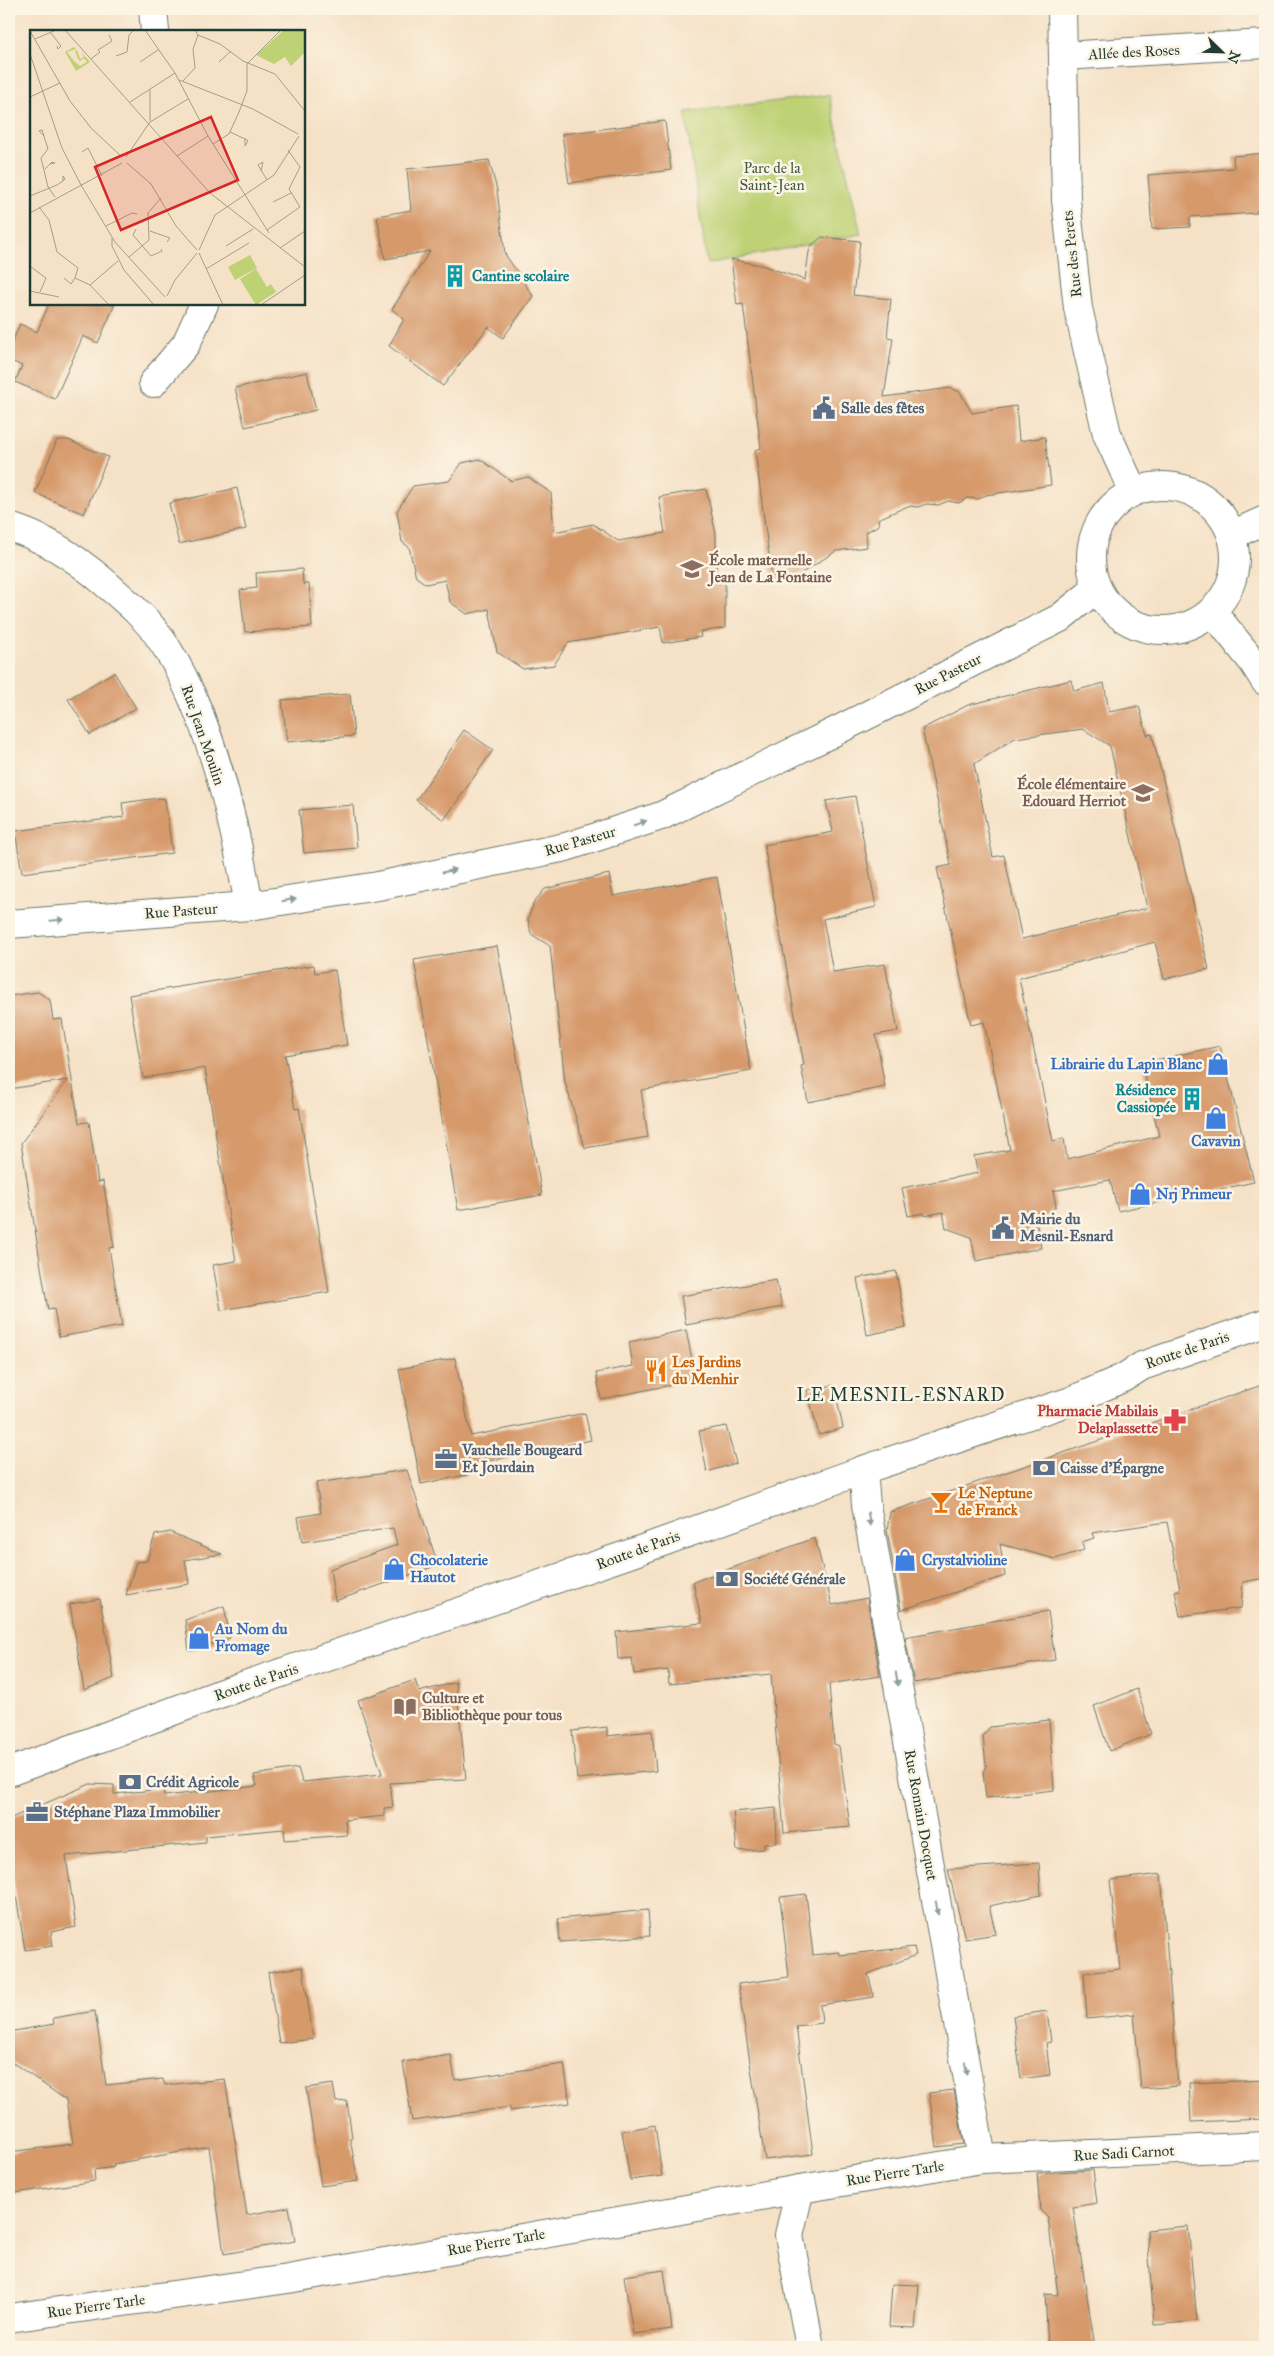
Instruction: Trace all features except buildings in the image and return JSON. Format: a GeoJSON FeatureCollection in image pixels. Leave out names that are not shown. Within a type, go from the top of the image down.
{"type":"FeatureCollection","features":[{"type":"Feature","properties":{"kind":"street"},"geometry":{"type":"LineString","coordinates":[[153,9],[155,30]]}},
{"type":"Feature","properties":{"kind":"street","name":"Rue des Perets"},"geometry":{"type":"LineString","coordinates":[[1062,9],[1066,200],[1078,308],[1107,434],[1133,491]]}},
{"type":"Feature","properties":{"kind":"street","name":"Allée des Roses"},"geometry":{"type":"LineString","coordinates":[[1063,56],[1265,44]]}},
{"type":"Feature","properties":{"kind":"street"},"geometry":{"type":"LineString","coordinates":[[153,383],[186,344],[204,305]]}},
{"type":"Feature","properties":{"kind":"street"},"geometry":{"type":"LineString","coordinates":[[1157,485],[1181,487],[1203,497],[1221,513],[1232,535],[1236,555],[1233,576],[1225,595],[1212,612],[1193,624],[1171,630],[1148,629],[1127,621],[1109,607],[1097,588],[1090,566],[1091,543],[1100,522],[1114,503],[1133,491],[1157,485]]}},
{"type":"Feature","properties":{"kind":"street"},"geometry":{"type":"LineString","coordinates":[[1232,535],[1265,520]]}},
{"type":"Feature","properties":{"kind":"street","name":"Rue Jean Moulin"},"geometry":{"type":"LineString","coordinates":[[9,527],[57,547],[88,568],[130,605],[160,636],[180,671],[203,725],[240,856],[249,906]]}},
{"type":"Feature","properties":{"kind":"street","name":"Rue Pasteur"},"geometry":{"type":"LineString","coordinates":[[9,924],[249,906],[378,886],[566,848],[661,816],[1060,618],[1097,588]]}},
{"type":"Feature","properties":{"kind":"street"},"geometry":{"type":"LineString","coordinates":[[1212,612],[1253,662],[1265,681]]}},
{"type":"Feature","properties":{"kind":"street","name":"Route de Paris"},"geometry":{"type":"LineString","coordinates":[[9,1772],[218,1694],[630,1554],[862,1470],[1071,1401],[1123,1378],[1142,1366],[1265,1323]]}},
{"type":"Feature","properties":{"kind":"street","name":"Rue Romain Docquet"},"geometry":{"type":"LineString","coordinates":[[862,1470],[868,1515],[982,2159]]}},
{"type":"Feature","properties":{"kind":"street","name":"Rue Sadi Carnot"},"geometry":{"type":"LineString","coordinates":[[982,2159],[1265,2146]]}},
{"type":"Feature","properties":{"kind":"street","name":"Rue Pierre Tarle"},"geometry":{"type":"LineString","coordinates":[[9,2318],[288,2279],[982,2159]]}},
{"type":"Feature","properties":{"kind":"street"},"geometry":{"type":"LineString","coordinates":[[800,2189],[789,2235],[810,2347]]}},
{"type":"Feature","properties":{"kind":"green space","name":"Parc de la Saint-Jean"},"geometry":{"type":"Polygon","coordinates":[[[829,95],[861,234],[707,264],[685,112],[829,95]]]}},
{"type":"Feature","properties":{"kind":"place","name":"Cantine scolaire"},"geometry":{"type":"Point","coordinates":[455,276]}},
{"type":"Feature","properties":{"kind":"place","name":"Salle des fêtes"},"geometry":{"type":"Point","coordinates":[824,408]}},
{"type":"Feature","properties":{"kind":"place","name":"École maternelle Jean de La Fontaine"},"geometry":{"type":"Point","coordinates":[692,569]}},
{"type":"Feature","properties":{"kind":"place","name":"École élémentaire Edouard Herriot"},"geometry":{"type":"Point","coordinates":[1143,793]}},
{"type":"Feature","properties":{"kind":"place","name":"Librairie du Lapin Blanc"},"geometry":{"type":"Point","coordinates":[1218,1064]}},
{"type":"Feature","properties":{"kind":"place","name":"Résidence Cassiopée"},"geometry":{"type":"Point","coordinates":[1192,1099]}},
{"type":"Feature","properties":{"kind":"place","name":"Cavavin"},"geometry":{"type":"Point","coordinates":[1216,1118]}},
{"type":"Feature","properties":{"kind":"place","name":"Nrj Primeur"},"geometry":{"type":"Point","coordinates":[1140,1194]}},
{"type":"Feature","properties":{"kind":"place","name":"Mairie du Mesnil-Esnard"},"geometry":{"type":"Point","coordinates":[1003,1228]}},
{"type":"Feature","properties":{"kind":"place","name":"Les Jardins du Menhir"},"geometry":{"type":"Point","coordinates":[656,1371]}},
{"type":"Feature","properties":{"kind":"place","name":"Pharmacie Mabilais Delaplassette"},"geometry":{"type":"Point","coordinates":[1175,1420]}},
{"type":"Feature","properties":{"kind":"place","name":"Vauchelle Bougeard Et Jourdain"},"geometry":{"type":"Point","coordinates":[446,1459]}},
{"type":"Feature","properties":{"kind":"place","name":"Caisse d'Épargne"},"geometry":{"type":"Point","coordinates":[1044,1468]}},
{"type":"Feature","properties":{"kind":"place","name":"Le Neptune de Franck"},"geometry":{"type":"Point","coordinates":[941,1502]}},
{"type":"Feature","properties":{"kind":"place","name":"Crystalvioline"},"geometry":{"type":"Point","coordinates":[905,1560]}},
{"type":"Feature","properties":{"kind":"place","name":"Chocolaterie Hautot"},"geometry":{"type":"Point","coordinates":[394,1569]}},
{"type":"Feature","properties":{"kind":"place","name":"Société Générale"},"geometry":{"type":"Point","coordinates":[727,1579]}},
{"type":"Feature","properties":{"kind":"place","name":"Au Nom du Fromage"},"geometry":{"type":"Point","coordinates":[199,1638]}},
{"type":"Feature","properties":{"kind":"place","name":"Culture et Bibliothèque pour tous"},"geometry":{"type":"Point","coordinates":[405,1707]}},
{"type":"Feature","properties":{"kind":"place","name":"Crédit Agricole"},"geometry":{"type":"Point","coordinates":[130,1782]}},
{"type":"Feature","properties":{"kind":"place","name":"Stéphane Plaza Immobilier"},"geometry":{"type":"Point","coordinates":[37,1812]}},
{"type":"Feature","properties":{"kind":"district","name":"LE MESNIL-ESNARD"},"geometry":{"type":"Point","coordinates":[901,1395]}}]}
